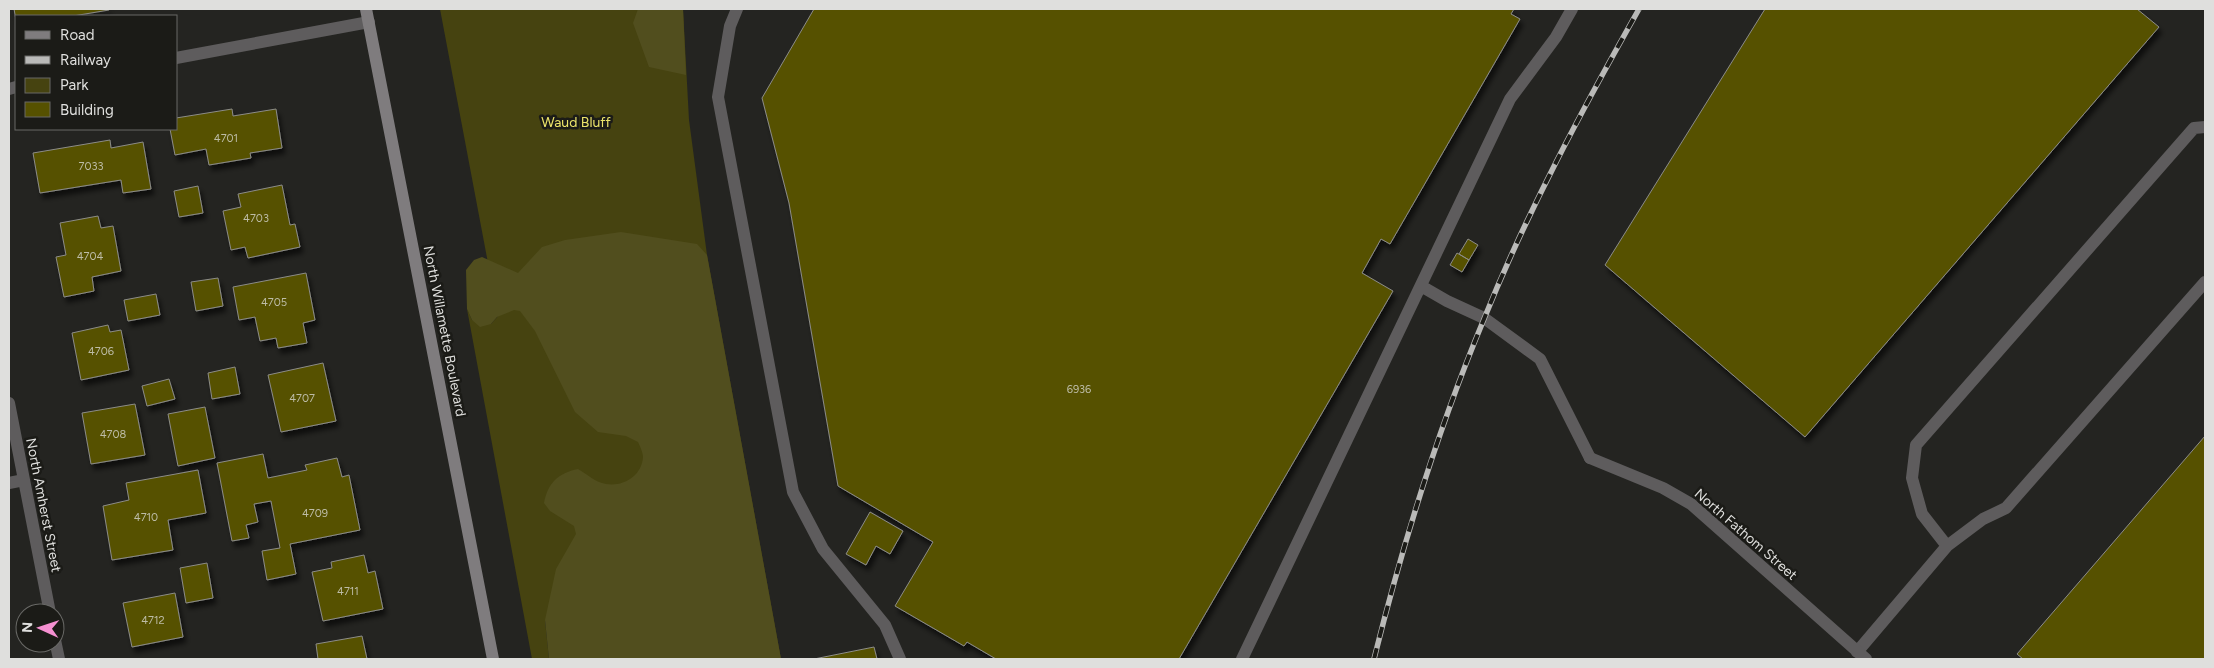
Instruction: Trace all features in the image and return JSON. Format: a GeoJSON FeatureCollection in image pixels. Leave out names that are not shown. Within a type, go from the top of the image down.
{"type":"FeatureCollection","features":[{"type":"Feature","properties":{"kind":"main road","name":"North Willamette Boulevard"},"geometry":{"type":"LineString","coordinates":[[366,9],[493,659]]}},
{"type":"Feature","properties":{"kind":"street"},"geometry":{"type":"LineString","coordinates":[[737,9],[730,26],[718,97],[793,492],[823,549],[885,625],[900,659]]}},
{"type":"Feature","properties":{"kind":"street"},"geometry":{"type":"LineString","coordinates":[[1242,659],[1510,99],[1556,37],[1572,9]]}},
{"type":"Feature","properties":{"kind":"street"},"geometry":{"type":"LineString","coordinates":[[178,58],[369,22]]}},
{"type":"Feature","properties":{"kind":"street"},"geometry":{"type":"LineString","coordinates":[[1947,546],[1922,514],[1912,478],[1916,445],[2194,128],[2205,127]]}},
{"type":"Feature","properties":{"kind":"street"},"geometry":{"type":"LineString","coordinates":[[1861,656],[1947,546],[1983,519],[2006,508],[2205,282]]}},
{"type":"Feature","properties":{"kind":"street","name":"North Fathom Street"},"geometry":{"type":"LineString","coordinates":[[1421,286],[1447,301],[1484,318],[1540,359],[1590,458],[1663,488],[1692,504],[1861,656]]}},
{"type":"Feature","properties":{"kind":"street","name":"North Amherst Street"},"geometry":{"type":"LineString","coordinates":[[9,403],[48,603]]}},
{"type":"Feature","properties":{"kind":"street"},"geometry":{"type":"LineString","coordinates":[[9,483],[24,480]]}},
{"type":"Feature","properties":{"kind":"green space","name":"Waud Bluff"},"geometry":{"type":"Polygon","coordinates":[[[440,9],[683,9],[689,120],[707,255],[781,659],[545,620],[549,659],[532,659],[467,309],[472,320],[491,324],[498,316],[440,9]]]}},
{"type":"Feature","properties":{"kind":"shaded area"},"geometry":{"type":"Polygon","coordinates":[[[638,9],[683,9],[686,75],[649,67],[633,23],[638,9]]]}},
{"type":"Feature","properties":{"kind":"shaded area"},"geometry":{"type":"Polygon","coordinates":[[[621,232],[697,244],[707,255],[781,659],[549,659],[545,620],[556,569],[576,534],[574,526],[550,511],[544,503],[548,490],[560,476],[578,469],[602,483],[619,484],[625,482],[639,470],[643,457],[638,442],[626,436],[598,432],[575,412],[535,331],[520,311],[514,310],[497,317],[491,324],[480,327],[472,320],[467,309],[466,270],[474,260],[482,257],[518,273],[542,247],[565,240],[621,232]]]}},
{"type":"Feature","properties":{"kind":"building"},"geometry":{"type":"Polygon","coordinates":[[[14,9],[109,9],[79,15],[15,15],[14,9]]]}},
{"type":"Feature","properties":{"kind":"building"},"geometry":{"type":"Polygon","coordinates":[[[814,9],[1514,9],[1511,14],[1520,19],[1390,244],[1381,239],[1362,273],[1393,291],[1179,659],[996,659],[967,642],[964,646],[895,606],[933,542],[838,486],[789,203],[762,98],[814,9]]]}},
{"type":"Feature","properties":{"kind":"building"},"geometry":{"type":"Polygon","coordinates":[[[1765,9],[2137,9],[2159,27],[1805,437],[1605,265],[1765,9]]]}},
{"type":"Feature","properties":{"kind":"building"},"geometry":{"type":"Polygon","coordinates":[[[232,109],[233,116],[276,109],[282,148],[250,153],[251,158],[209,165],[206,149],[175,155],[170,130],[178,130],[178,118],[232,109]]]}},
{"type":"Feature","properties":{"kind":"building"},"geometry":{"type":"Polygon","coordinates":[[[110,140],[111,148],[143,142],[151,189],[123,193],[121,180],[40,193],[33,153],[110,140]]]}},
{"type":"Feature","properties":{"kind":"building"},"geometry":{"type":"Polygon","coordinates":[[[282,185],[290,225],[295,224],[300,247],[248,258],[245,247],[231,250],[223,211],[241,207],[238,194],[282,185]]]}},
{"type":"Feature","properties":{"kind":"building"},"geometry":{"type":"Polygon","coordinates":[[[198,186],[203,213],[179,217],[174,191],[198,186]]]}},
{"type":"Feature","properties":{"kind":"building"},"geometry":{"type":"Polygon","coordinates":[[[98,216],[101,228],[113,226],[121,271],[92,277],[94,291],[64,297],[56,257],[66,255],[60,223],[98,216]]]}},
{"type":"Feature","properties":{"kind":"building"},"geometry":{"type":"Polygon","coordinates":[[[1468,239],[1478,245],[1469,260],[1459,254],[1468,239]]]}},
{"type":"Feature","properties":{"kind":"building"},"geometry":{"type":"Polygon","coordinates":[[[1457,253],[1469,260],[1462,272],[1450,265],[1457,253]]]}},
{"type":"Feature","properties":{"kind":"building"},"geometry":{"type":"Polygon","coordinates":[[[306,273],[315,320],[303,323],[307,343],[278,348],[276,338],[260,341],[255,317],[239,320],[233,287],[306,273]]]}},
{"type":"Feature","properties":{"kind":"building"},"geometry":{"type":"Polygon","coordinates":[[[218,278],[223,306],[196,311],[191,282],[218,278]]]}},
{"type":"Feature","properties":{"kind":"building"},"geometry":{"type":"Polygon","coordinates":[[[156,294],[160,315],[128,321],[124,300],[156,294]]]}},
{"type":"Feature","properties":{"kind":"building"},"geometry":{"type":"Polygon","coordinates":[[[108,325],[110,332],[121,330],[129,370],[81,380],[72,333],[108,325]]]}},
{"type":"Feature","properties":{"kind":"building"},"geometry":{"type":"Polygon","coordinates":[[[323,363],[336,421],[281,432],[268,375],[323,363]]]}},
{"type":"Feature","properties":{"kind":"building"},"geometry":{"type":"Polygon","coordinates":[[[235,367],[240,394],[212,399],[208,373],[235,367]]]}},
{"type":"Feature","properties":{"kind":"building"},"geometry":{"type":"Polygon","coordinates":[[[169,379],[175,399],[147,406],[142,386],[169,379]]]}},
{"type":"Feature","properties":{"kind":"building"},"geometry":{"type":"Polygon","coordinates":[[[135,404],[145,455],[91,464],[82,413],[135,404]]]}},
{"type":"Feature","properties":{"kind":"building"},"geometry":{"type":"Polygon","coordinates":[[[205,407],[215,458],[178,466],[168,414],[205,407]]]}},
{"type":"Feature","properties":{"kind":"building"},"geometry":{"type":"Polygon","coordinates":[[[2205,436],[2205,659],[2023,659],[2017,654],[2205,436]]]}},
{"type":"Feature","properties":{"kind":"building"},"geometry":{"type":"Polygon","coordinates":[[[263,454],[268,478],[307,470],[305,465],[337,458],[342,477],[349,475],[360,530],[290,544],[296,574],[267,580],[262,551],[280,548],[271,501],[254,504],[258,522],[246,525],[249,538],[232,541],[217,463],[263,454]]]}},
{"type":"Feature","properties":{"kind":"building"},"geometry":{"type":"Polygon","coordinates":[[[198,470],[206,513],[168,520],[173,550],[112,560],[103,506],[129,500],[126,483],[198,470]]]}},
{"type":"Feature","properties":{"kind":"building"},"geometry":{"type":"Polygon","coordinates":[[[870,512],[903,531],[890,554],[876,546],[866,565],[846,554],[870,512]]]}},
{"type":"Feature","properties":{"kind":"building"},"geometry":{"type":"Polygon","coordinates":[[[364,555],[368,573],[375,571],[383,609],[323,621],[312,572],[332,568],[331,562],[364,555]]]}},
{"type":"Feature","properties":{"kind":"building"},"geometry":{"type":"Polygon","coordinates":[[[207,563],[213,598],[186,603],[180,568],[207,563]]]}},
{"type":"Feature","properties":{"kind":"building"},"geometry":{"type":"Polygon","coordinates":[[[175,593],[183,637],[132,647],[123,603],[175,593]]]}},
{"type":"Feature","properties":{"kind":"building"},"geometry":{"type":"Polygon","coordinates":[[[362,636],[367,659],[318,659],[316,644],[362,636]]]}},
{"type":"Feature","properties":{"kind":"building"},"geometry":{"type":"Polygon","coordinates":[[[874,647],[877,659],[814,659],[874,647]]]}},
{"type":"Feature","properties":{"kind":"railway"},"geometry":{"type":"LineString","coordinates":[[1374,659],[1409,529],[1467,360],[1518,240],[1556,162],[1639,9]]}}]}
